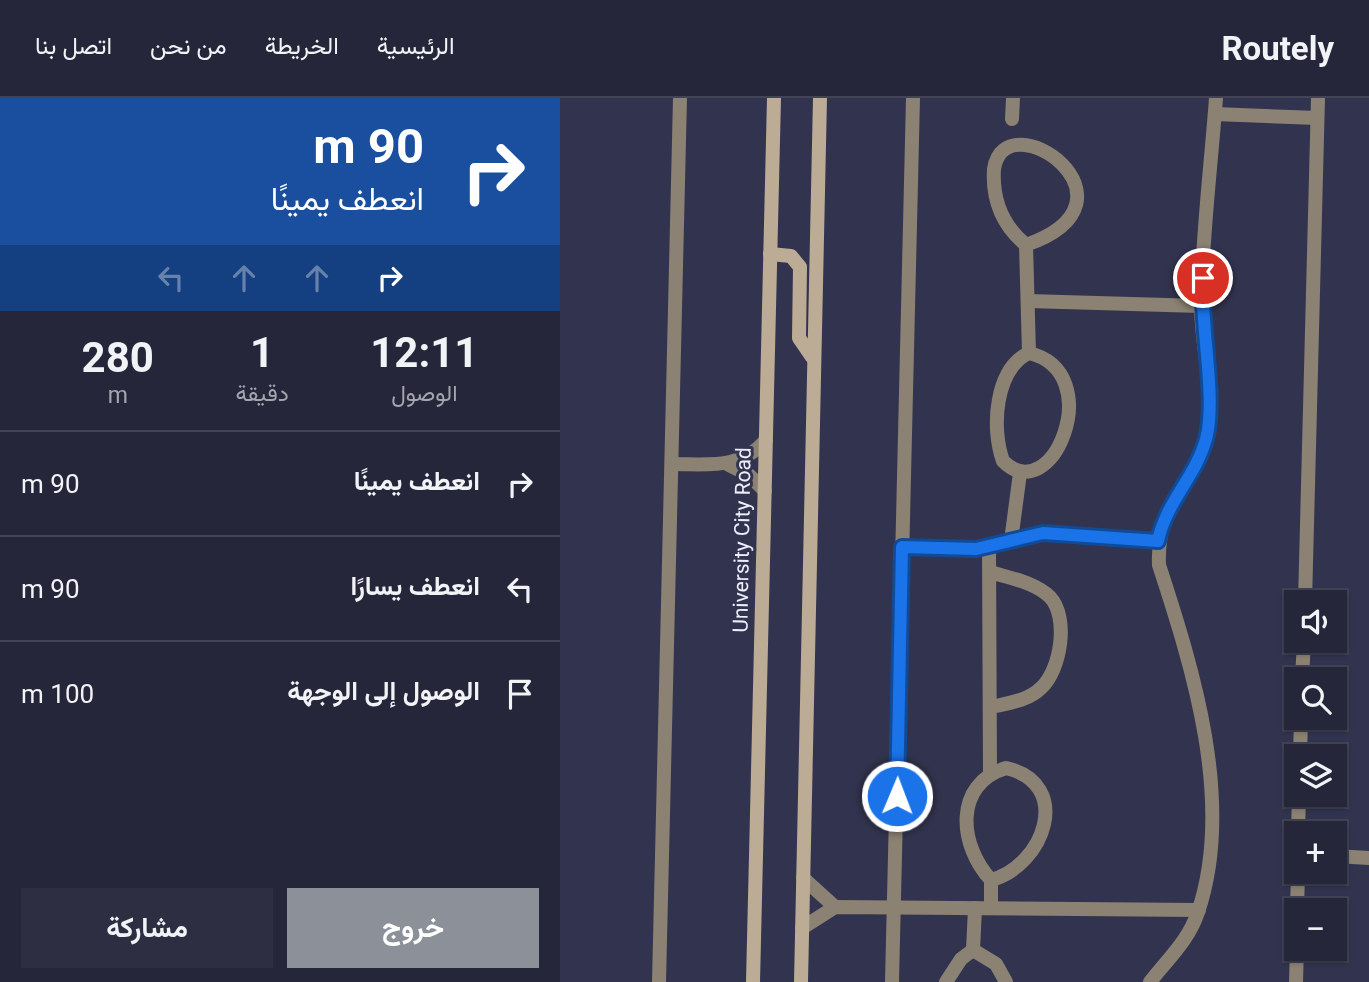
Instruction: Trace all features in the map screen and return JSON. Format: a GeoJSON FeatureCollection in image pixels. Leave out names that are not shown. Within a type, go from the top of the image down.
{"type":"FeatureCollection","features":[{"type":"Feature","properties":{"kind":"main road","name":"University City Road"},"geometry":{"type":"LineString","coordinates":[[753,982],[774,98]]}},
{"type":"Feature","properties":{"kind":"main road"},"geometry":{"type":"LineString","coordinates":[[801,982],[812,357],[820,98]]}},
{"type":"Feature","properties":{"kind":"main road"},"geometry":{"type":"LineString","coordinates":[[770,254],[791,256],[800,267],[799,338],[812,357]]}},
{"type":"Feature","properties":{"kind":"street"},"geometry":{"type":"LineString","coordinates":[[659,982],[680,98]]}},
{"type":"Feature","properties":{"kind":"street"},"geometry":{"type":"LineString","coordinates":[[892,982],[913,98]]}},
{"type":"Feature","properties":{"kind":"street"},"geometry":{"type":"LineString","coordinates":[[1013,98],[1018,117],[1002,133],[996,152],[995,195],[1001,216],[1013,234],[1026,245],[1029,352]]}},
{"type":"Feature","properties":{"kind":"street"},"geometry":{"type":"LineString","coordinates":[[1150,982],[1177,950],[1199,910],[1212,825],[1208,752],[1159,565],[1158,541],[1162,520],[1206,439],[1209,407],[1201,306],[1216,98]]}},
{"type":"Feature","properties":{"kind":"street"},"geometry":{"type":"LineString","coordinates":[[1305,590],[1318,98]]}},
{"type":"Feature","properties":{"kind":"street"},"geometry":{"type":"LineString","coordinates":[[1215,114],[1317,118]]}},
{"type":"Feature","properties":{"kind":"street"},"geometry":{"type":"LineString","coordinates":[[1026,245],[1041,240],[1056,229],[1067,215],[1077,180],[1072,154]]}},
{"type":"Feature","properties":{"kind":"street"},"geometry":{"type":"LineString","coordinates":[[1028,300],[1201,306]]}},
{"type":"Feature","properties":{"kind":"street"},"geometry":{"type":"LineString","coordinates":[[1029,352],[1054,363],[1062,375],[1068,414],[1064,436],[1048,462],[1030,473],[1020,473],[1003,461],[998,423],[1006,373],[1011,364],[1029,352]]}},
{"type":"Feature","properties":{"kind":"street"},"geometry":{"type":"LineString","coordinates":[[672,464],[729,464],[750,456],[766,440]]}},
{"type":"Feature","properties":{"kind":"street"},"geometry":{"type":"LineString","coordinates":[[729,464],[749,475],[765,492]]}},
{"type":"Feature","properties":{"kind":"street"},"geometry":{"type":"LineString","coordinates":[[1011,541],[1020,473]]}},
{"type":"Feature","properties":{"kind":"street"},"geometry":{"type":"LineString","coordinates":[[902,547],[989,547],[1043,533],[1158,541]]}},
{"type":"Feature","properties":{"kind":"street"},"geometry":{"type":"LineString","coordinates":[[989,547],[990,773]]}},
{"type":"Feature","properties":{"kind":"street"},"geometry":{"type":"LineString","coordinates":[[990,572],[1043,591],[1052,599],[1060,622],[1055,663],[1042,687],[1018,701],[991,707]]}},
{"type":"Feature","properties":{"kind":"street"},"geometry":{"type":"LineString","coordinates":[[991,880],[1006,876],[1031,855],[1044,826],[1046,809],[1043,794],[1035,781],[1022,772],[1006,768],[990,773],[978,783],[970,798],[967,831],[979,867],[991,880],[991,907]]}},
{"type":"Feature","properties":{"kind":"street"},"geometry":{"type":"LineString","coordinates":[[1347,857],[1369,858]]}},
{"type":"Feature","properties":{"kind":"street"},"geometry":{"type":"LineString","coordinates":[[803,877],[835,907]]}},
{"type":"Feature","properties":{"kind":"street"},"geometry":{"type":"LineString","coordinates":[[802,928],[835,907],[1199,910]]}},
{"type":"Feature","properties":{"kind":"street"},"geometry":{"type":"LineString","coordinates":[[946,982],[956,965],[973,950],[975,908]]}},
{"type":"Feature","properties":{"kind":"street"},"geometry":{"type":"LineString","coordinates":[[973,950],[996,964],[1006,982]]}},
{"type":"Feature","properties":{"kind":"street"},"geometry":{"type":"LineString","coordinates":[[1296,982],[1297,961]]}},
{"type":"Feature","properties":{"kind":"route"},"geometry":{"type":"LineString","coordinates":[[897,796],[902,547],[976,549],[1043,533],[1158,541],[1162,520],[1200,455],[1209,423],[1201,306],[1203,278]]}}]}
